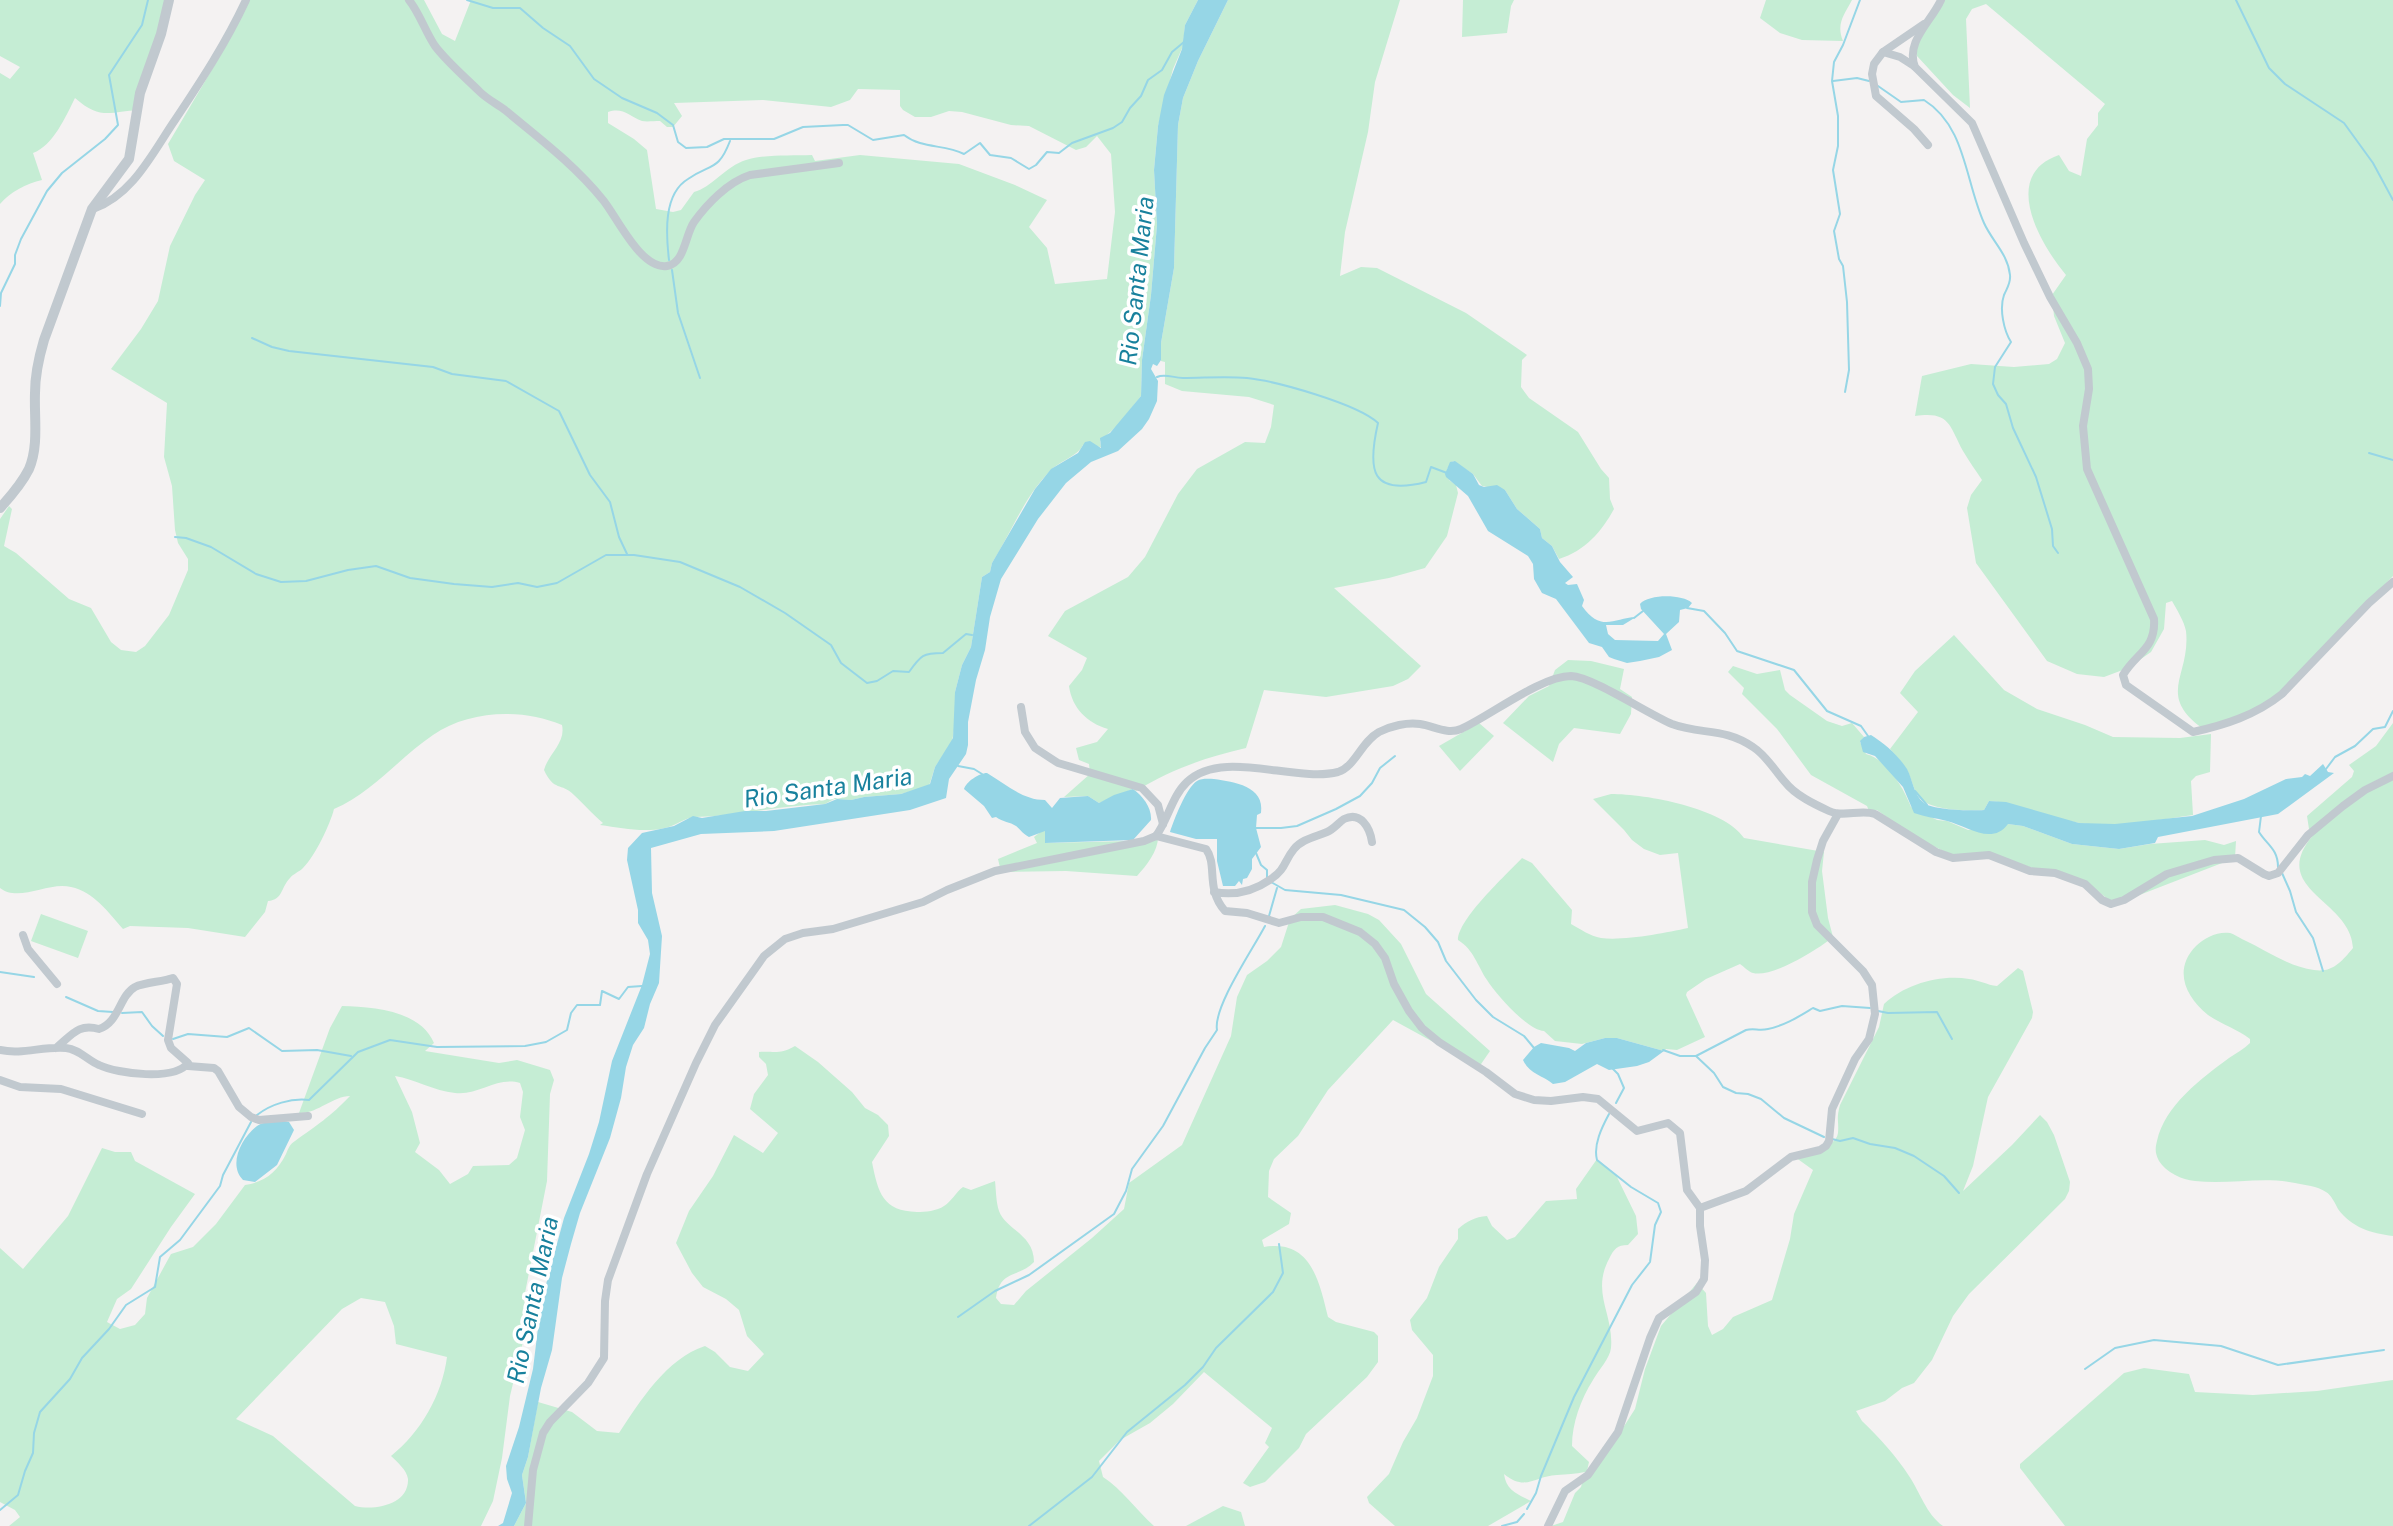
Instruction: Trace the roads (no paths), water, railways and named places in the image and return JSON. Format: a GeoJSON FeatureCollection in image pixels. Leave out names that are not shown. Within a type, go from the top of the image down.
{"type":"FeatureCollection","features":[{"type":"Feature","properties":{"kind":"street"},"geometry":{"type":"LineString","coordinates":[[0,508],[29,468],[35,440],[38,362],[92,209],[129,159],[140,93],[161,34],[169,0]]}},
{"type":"Feature","properties":{"kind":"street"},"geometry":{"type":"LineString","coordinates":[[92,209],[123,189],[150,160],[212,65],[246,0]]}},
{"type":"Feature","properties":{"kind":"street"},"geometry":{"type":"LineString","coordinates":[[409,0],[431,39],[451,64],[482,95],[568,161],[604,201],[631,243],[656,264],[664,267],[673,264],[682,252],[694,222],[718,196],[739,180],[839,163]]}},
{"type":"Feature","properties":{"kind":"street"},"geometry":{"type":"LineString","coordinates":[[1915,66],[1912,58],[1913,46],[1941,0]]}},
{"type":"Feature","properties":{"kind":"street"},"geometry":{"type":"LineString","coordinates":[[1928,145],[1876,96],[1872,74],[1874,64],[1883,52],[1929,20]]}},
{"type":"Feature","properties":{"kind":"street"},"geometry":{"type":"LineString","coordinates":[[1883,52],[1900,57],[1915,66],[1972,123],[2024,243],[2088,369],[2089,389],[2083,426],[2087,469],[2154,619],[2148,647],[2123,675],[2126,685],[2193,732],[2232,722],[2271,703],[2282,694],[2369,603],[2393,582]]}},
{"type":"Feature","properties":{"kind":"street"},"geometry":{"type":"LineString","coordinates":[[528,1526],[534,1469],[543,1433],[588,1383],[604,1358],[608,1280],[647,1174],[695,1063],[715,1025],[744,982],[764,956],[791,936],[833,929],[923,902],[995,871],[1144,841],[1156,836],[1185,784],[1207,771],[1252,768],[1318,774],[1339,771],[1351,762],[1367,741],[1387,729],[1418,724],[1455,731],[1534,689],[1572,676],[1597,685],[1674,724],[1733,735],[1760,751],[1793,790],[1838,814],[1864,811],[1875,814],[1945,856],[1953,858],[1989,855],[2030,871],[2055,873],[2085,884],[2102,900],[2111,904],[2124,900],[2167,874],[2214,860],[2238,858],[2269,876],[2278,873],[2308,835],[2365,790],[2393,776]]}},
{"type":"Feature","properties":{"kind":"street"},"geometry":{"type":"LineString","coordinates":[[1021,707],[1025,732],[1035,748],[1058,763],[1142,788],[1158,805],[1163,825]]}},
{"type":"Feature","properties":{"kind":"street"},"geometry":{"type":"LineString","coordinates":[[1700,1208],[1746,1191],[1790,1157],[1826,1146],[1829,1141],[1832,1109],[1855,1059],[1869,1039],[1875,1014],[1872,985],[1835,940],[1817,925],[1812,912],[1812,882],[1817,860],[1823,841],[1838,814]]}},
{"type":"Feature","properties":{"kind":"street"},"geometry":{"type":"LineString","coordinates":[[1214,892],[1235,894],[1270,880],[1285,867],[1294,848],[1304,841],[1329,832],[1345,819],[1360,818],[1370,830],[1372,842]]}},
{"type":"Feature","properties":{"kind":"street"},"geometry":{"type":"LineString","coordinates":[[1156,836],[1206,849],[1211,856],[1214,892],[1220,905],[1230,913],[1247,914],[1279,923],[1312,916],[1323,917],[1369,937],[1385,958],[1402,999],[1422,1028],[1516,1094],[1534,1100],[1583,1097],[1598,1099],[1637,1131],[1665,1123],[1671,1124],[1682,1138],[1687,1190],[1700,1208],[1704,1279],[1696,1292],[1659,1318],[1618,1432],[1588,1475],[1565,1491],[1548,1526]]}},
{"type":"Feature","properties":{"kind":"street"},"geometry":{"type":"LineString","coordinates":[[23,935],[28,949],[57,984]]}},
{"type":"Feature","properties":{"kind":"street"},"geometry":{"type":"LineString","coordinates":[[56,1048],[79,1028],[89,1026],[99,1029],[108,1025],[132,989],[173,978],[177,991],[168,1040],[171,1048],[185,1059],[188,1066]]}},
{"type":"Feature","properties":{"kind":"street"},"geometry":{"type":"LineString","coordinates":[[0,1050],[20,1052],[56,1048],[77,1051],[99,1065],[127,1074],[170,1072],[188,1066],[214,1068],[218,1070],[239,1107],[256,1119],[308,1116]]}},
{"type":"Feature","properties":{"kind":"street"},"geometry":{"type":"LineString","coordinates":[[0,1080],[20,1087],[61,1089],[142,1114]]}},
{"type":"Feature","properties":{"kind":"water"},"geometry":{"type":"Polygon","coordinates":[[[1198,0],[1228,0],[1183,98],[1178,125],[1174,268],[1161,343],[1161,360],[1157,366],[1153,364],[1151,369],[1158,381],[1157,401],[1142,429],[1118,451],[1091,462],[1066,483],[1038,519],[1001,579],[976,680],[968,722],[966,754],[949,779],[946,798],[910,810],[774,831],[701,834],[651,848],[652,893],[662,936],[659,983],[644,1028],[633,1045],[610,1138],[580,1213],[562,1278],[552,1350],[522,1475],[526,1503],[514,1526],[498,1526],[503,1523],[512,1493],[506,1466],[533,1369],[541,1303],[564,1218],[599,1122],[612,1061],[642,985],[650,954],[648,940],[638,923],[638,910],[627,860],[628,848],[642,833],[674,826],[693,816],[702,818],[825,804],[837,799],[901,794],[930,784],[935,767],[953,738],[955,692],[962,665],[971,647],[982,577],[990,572],[992,563],[1035,489],[1051,469],[1078,453],[1085,442],[1090,441],[1101,448],[1100,438],[1110,433],[1141,396],[1142,360],[1157,225],[1154,170],[1158,126],[1164,95],[1182,49],[1185,25],[1198,0]]]}},
{"type":"Feature","properties":{"kind":"water"},"geometry":{"type":"Polygon","coordinates":[[[1455,461],[1473,474],[1479,485],[1497,485],[1505,490],[1517,509],[1540,529],[1542,538],[1552,546],[1560,562],[1573,577],[1565,583],[1577,584],[1584,600],[1582,606],[1589,614],[1602,622],[1636,617],[1623,625],[1606,625],[1608,634],[1615,640],[1658,641],[1664,634],[1641,609],[1640,604],[1644,601],[1658,597],[1674,597],[1692,603],[1688,608],[1680,610],[1679,622],[1666,634],[1672,650],[1659,657],[1627,663],[1609,657],[1602,647],[1589,643],[1556,599],[1542,593],[1534,579],[1533,564],[1528,556],[1488,531],[1468,496],[1446,477],[1450,462],[1455,461]]]}},
{"type":"Feature","properties":{"kind":"water"},"geometry":{"type":"Polygon","coordinates":[[[1871,735],[1900,759],[1924,803],[1952,809],[1984,810],[1989,801],[2006,802],[2079,823],[2115,824],[2192,816],[2244,799],[2286,779],[2302,777],[2305,774],[2310,776],[2323,764],[2328,772],[2334,773],[2278,814],[2158,837],[2155,843],[2119,849],[2072,844],[2023,826],[2008,824],[1995,834],[1979,833],[1914,813],[1903,787],[1875,756],[1863,752],[1860,741],[1871,735]]]}},
{"type":"Feature","properties":{"kind":"water"},"geometry":{"type":"Polygon","coordinates":[[[987,773],[1014,791],[1045,800],[1052,808],[1060,798],[1088,796],[1099,803],[1133,789],[1146,803],[1151,820],[1133,840],[1045,843],[1045,831],[1029,837],[1014,825],[996,817],[992,818],[984,806],[964,789],[973,778],[987,773]]]}},
{"type":"Feature","properties":{"kind":"water"},"geometry":{"type":"Polygon","coordinates":[[[1201,779],[1214,779],[1246,787],[1253,791],[1261,804],[1256,828],[1261,847],[1252,859],[1252,869],[1247,878],[1243,879],[1242,885],[1239,881],[1235,886],[1223,886],[1217,861],[1217,839],[1196,839],[1170,832],[1193,785],[1201,779]]]}},
{"type":"Feature","properties":{"kind":"water"},"geometry":{"type":"Polygon","coordinates":[[[1617,1038],[1664,1051],[1649,1062],[1637,1066],[1609,1070],[1597,1064],[1565,1082],[1553,1084],[1532,1071],[1523,1060],[1541,1043],[1575,1051],[1586,1043],[1617,1038]]]}},
{"type":"Feature","properties":{"kind":"water"},"geometry":{"type":"Polygon","coordinates":[[[289,1122],[294,1130],[277,1165],[255,1182],[243,1180],[237,1167],[237,1159],[246,1137],[260,1124],[289,1122]]]}},
{"type":"Feature","properties":{"kind":"waterway"},"geometry":{"type":"LineString","coordinates":[[0,306],[1,293],[15,264],[15,255],[21,239],[47,191],[62,173],[105,139],[118,125],[109,75],[142,25],[148,0]]}},
{"type":"Feature","properties":{"kind":"waterway"},"geometry":{"type":"LineString","coordinates":[[467,0],[493,8],[520,8],[570,46],[594,79],[622,98],[657,113],[673,125],[678,142],[686,148],[707,147],[724,139],[774,139],[803,127],[848,125],[873,140],[904,135],[918,142],[964,154],[980,143],[990,155],[1011,158],[1029,169],[1047,152],[1059,153],[1072,143],[1122,122],[1141,96],[1148,80],[1162,70],[1172,52],[1184,42]]}},
{"type":"Feature","properties":{"kind":"waterway"},"geometry":{"type":"LineString","coordinates":[[1845,392],[1849,370],[1847,302],[1843,266],[1839,259],[1834,231],[1840,214],[1833,170],[1838,146],[1838,116],[1832,81],[1834,62],[1860,0]]}},
{"type":"Feature","properties":{"kind":"waterway"},"geometry":{"type":"LineString","coordinates":[[2236,0],[2269,68],[2285,84],[2344,123],[2373,163],[2393,200]]}},
{"type":"Feature","properties":{"kind":"waterway"},"geometry":{"type":"LineString","coordinates":[[1833,81],[1857,78],[1869,81]]}},
{"type":"Feature","properties":{"kind":"waterway"},"geometry":{"type":"LineString","coordinates":[[1878,86],[1901,102],[1924,100],[1938,111],[1948,124],[1963,156],[1984,223],[2009,267],[2010,278],[2002,313],[2011,342],[1995,367],[1993,384],[2006,404],[2013,428],[2036,477],[2052,529],[2053,546],[2058,553]]}},
{"type":"Feature","properties":{"kind":"waterway"},"geometry":{"type":"LineString","coordinates":[[669,260],[667,227],[674,194],[688,179],[718,162],[730,141]]}},
{"type":"Feature","properties":{"kind":"waterway"},"geometry":{"type":"LineString","coordinates":[[672,270],[678,313],[700,378]]}},
{"type":"Feature","properties":{"kind":"waterway"},"geometry":{"type":"LineString","coordinates":[[252,338],[289,351],[433,367],[452,374],[506,381],[559,411],[590,475],[610,502],[619,537],[627,554]]}},
{"type":"Feature","properties":{"kind":"waterway"},"geometry":{"type":"LineString","coordinates":[[1157,377],[1247,378],[1316,394],[1353,408],[1378,423],[1373,454],[1374,466],[1377,476],[1384,482],[1394,485],[1426,482],[1431,467],[1447,473]]}},
{"type":"Feature","properties":{"kind":"waterway"},"geometry":{"type":"LineString","coordinates":[[2369,453],[2393,460]]}},
{"type":"Feature","properties":{"kind":"waterway"},"geometry":{"type":"LineString","coordinates":[[175,537],[211,547],[256,574],[281,582],[306,581],[376,566],[410,578],[454,584],[492,587],[518,583],[537,587],[557,583],[606,555],[634,555],[680,562],[740,587],[785,613],[831,645],[841,663],[867,683],[877,681],[893,671],[909,672],[923,656],[943,653],[966,634],[972,635]]}},
{"type":"Feature","properties":{"kind":"waterway"},"geometry":{"type":"LineString","coordinates":[[1687,608],[1704,611],[1725,633],[1737,651],[1794,670],[1827,711],[1861,726],[1868,736]]}},
{"type":"Feature","properties":{"kind":"waterway"},"geometry":{"type":"LineString","coordinates":[[1634,618],[1643,611]]}},
{"type":"Feature","properties":{"kind":"waterway"},"geometry":{"type":"LineString","coordinates":[[2326,769],[2335,757],[2355,746],[2373,729],[2385,727],[2393,711]]}},
{"type":"Feature","properties":{"kind":"waterway"},"geometry":{"type":"LineString","coordinates":[[1255,828],[1297,826],[1336,809],[1360,796],[1372,783],[1380,768],[1395,756]]}},
{"type":"Feature","properties":{"kind":"waterway"},"geometry":{"type":"LineString","coordinates":[[958,766],[974,769],[982,774]]}},
{"type":"Feature","properties":{"kind":"waterway"},"geometry":{"type":"LineString","coordinates":[[1915,791],[1927,805]]}},
{"type":"Feature","properties":{"kind":"waterway"},"geometry":{"type":"LineString","coordinates":[[2261,816],[2259,832],[2274,851],[2278,867]]}},
{"type":"Feature","properties":{"kind":"waterway"},"geometry":{"type":"LineString","coordinates":[[1256,853],[1261,865],[1267,870],[1267,878]]}},
{"type":"Feature","properties":{"kind":"waterway"},"geometry":{"type":"LineString","coordinates":[[2282,873],[2296,912],[2313,938],[2323,971]]}},
{"type":"Feature","properties":{"kind":"waterway"},"geometry":{"type":"LineString","coordinates":[[1271,882],[1285,890],[1341,895],[1404,910],[1438,942],[1446,961],[1476,1000],[1493,1017],[1524,1036],[1534,1048]]}},
{"type":"Feature","properties":{"kind":"waterway"},"geometry":{"type":"LineString","coordinates":[[1269,916],[1277,888]]}},
{"type":"Feature","properties":{"kind":"waterway"},"geometry":{"type":"LineString","coordinates":[[958,1317],[995,1291],[1029,1275],[1114,1214],[1126,1191],[1132,1169],[1163,1126],[1217,1030],[1217,1020],[1227,993],[1265,926]]}},
{"type":"Feature","properties":{"kind":"waterway"},"geometry":{"type":"LineString","coordinates":[[0,972],[34,977]]}},
{"type":"Feature","properties":{"kind":"waterway"},"geometry":{"type":"LineString","coordinates":[[257,1115],[282,1103],[309,1100],[358,1052],[390,1040],[437,1047],[525,1046],[546,1042],[567,1030],[571,1013],[577,1005],[600,1005],[602,991],[619,999],[628,987],[642,986]]}},
{"type":"Feature","properties":{"kind":"waterway"},"geometry":{"type":"LineString","coordinates":[[66,997],[98,1011],[113,1012]]}},
{"type":"Feature","properties":{"kind":"waterway"},"geometry":{"type":"LineString","coordinates":[[1663,1050],[1680,1056],[1696,1056],[1746,1030],[1765,1030],[1792,1020],[1813,1008],[1820,1011],[1842,1006],[1870,1008]]}},
{"type":"Feature","properties":{"kind":"waterway"},"geometry":{"type":"LineString","coordinates":[[1878,1011],[1937,1012],[1952,1039]]}},
{"type":"Feature","properties":{"kind":"waterway"},"geometry":{"type":"LineString","coordinates":[[122,1013],[142,1012],[163,1036]]}},
{"type":"Feature","properties":{"kind":"waterway"},"geometry":{"type":"LineString","coordinates":[[173,1039],[188,1034],[227,1037],[249,1028],[282,1051],[317,1050],[351,1056]]}},
{"type":"Feature","properties":{"kind":"waterway"},"geometry":{"type":"LineString","coordinates":[[1696,1056],[1714,1073],[1723,1087],[1761,1099],[1784,1118],[1824,1137]]}},
{"type":"Feature","properties":{"kind":"waterway"},"geometry":{"type":"LineString","coordinates":[[1613,1069],[1624,1088],[1616,1103]]}},
{"type":"Feature","properties":{"kind":"waterway"},"geometry":{"type":"LineString","coordinates":[[1527,1509],[1536,1493],[1574,1397],[1632,1285],[1650,1262],[1655,1225],[1661,1212],[1658,1203],[1631,1187],[1597,1160],[1597,1142],[1609,1114]]}},
{"type":"Feature","properties":{"kind":"waterway"},"geometry":{"type":"LineString","coordinates":[[0,1510],[18,1495],[33,1453],[34,1433],[40,1412],[70,1379],[82,1358],[109,1329],[126,1305],[155,1287],[160,1257],[180,1240],[220,1186],[251,1122]]}},
{"type":"Feature","properties":{"kind":"waterway"},"geometry":{"type":"LineString","coordinates":[[1832,1139],[1840,1141],[1853,1138],[1895,1148],[1914,1156],[1944,1176],[1959,1193]]}},
{"type":"Feature","properties":{"kind":"waterway"},"geometry":{"type":"LineString","coordinates":[[1029,1526],[1092,1477],[1127,1432],[1185,1385],[1203,1367],[1216,1348],[1273,1292],[1283,1273],[1279,1244]]}},
{"type":"Feature","properties":{"kind":"waterway"},"geometry":{"type":"LineString","coordinates":[[2085,1369],[2115,1348],[2154,1340],[2221,1346],[2278,1365],[2384,1350]]}},
{"type":"Feature","properties":{"kind":"waterway"},"geometry":{"type":"LineString","coordinates":[[1502,1526],[1517,1522],[1524,1514]]}},
{"type":"Feature","properties":{"kind":"water label","name":"Rio Santa Maria"},"geometry":{"type":"Point","coordinates":[1137,281]}},
{"type":"Feature","properties":{"kind":"water label","name":"Rio Santa Maria"},"geometry":{"type":"Point","coordinates":[828,788]}},
{"type":"Feature","properties":{"kind":"water label","name":"Rio Santa Maria"},"geometry":{"type":"Point","coordinates":[533,1300]}}]}
